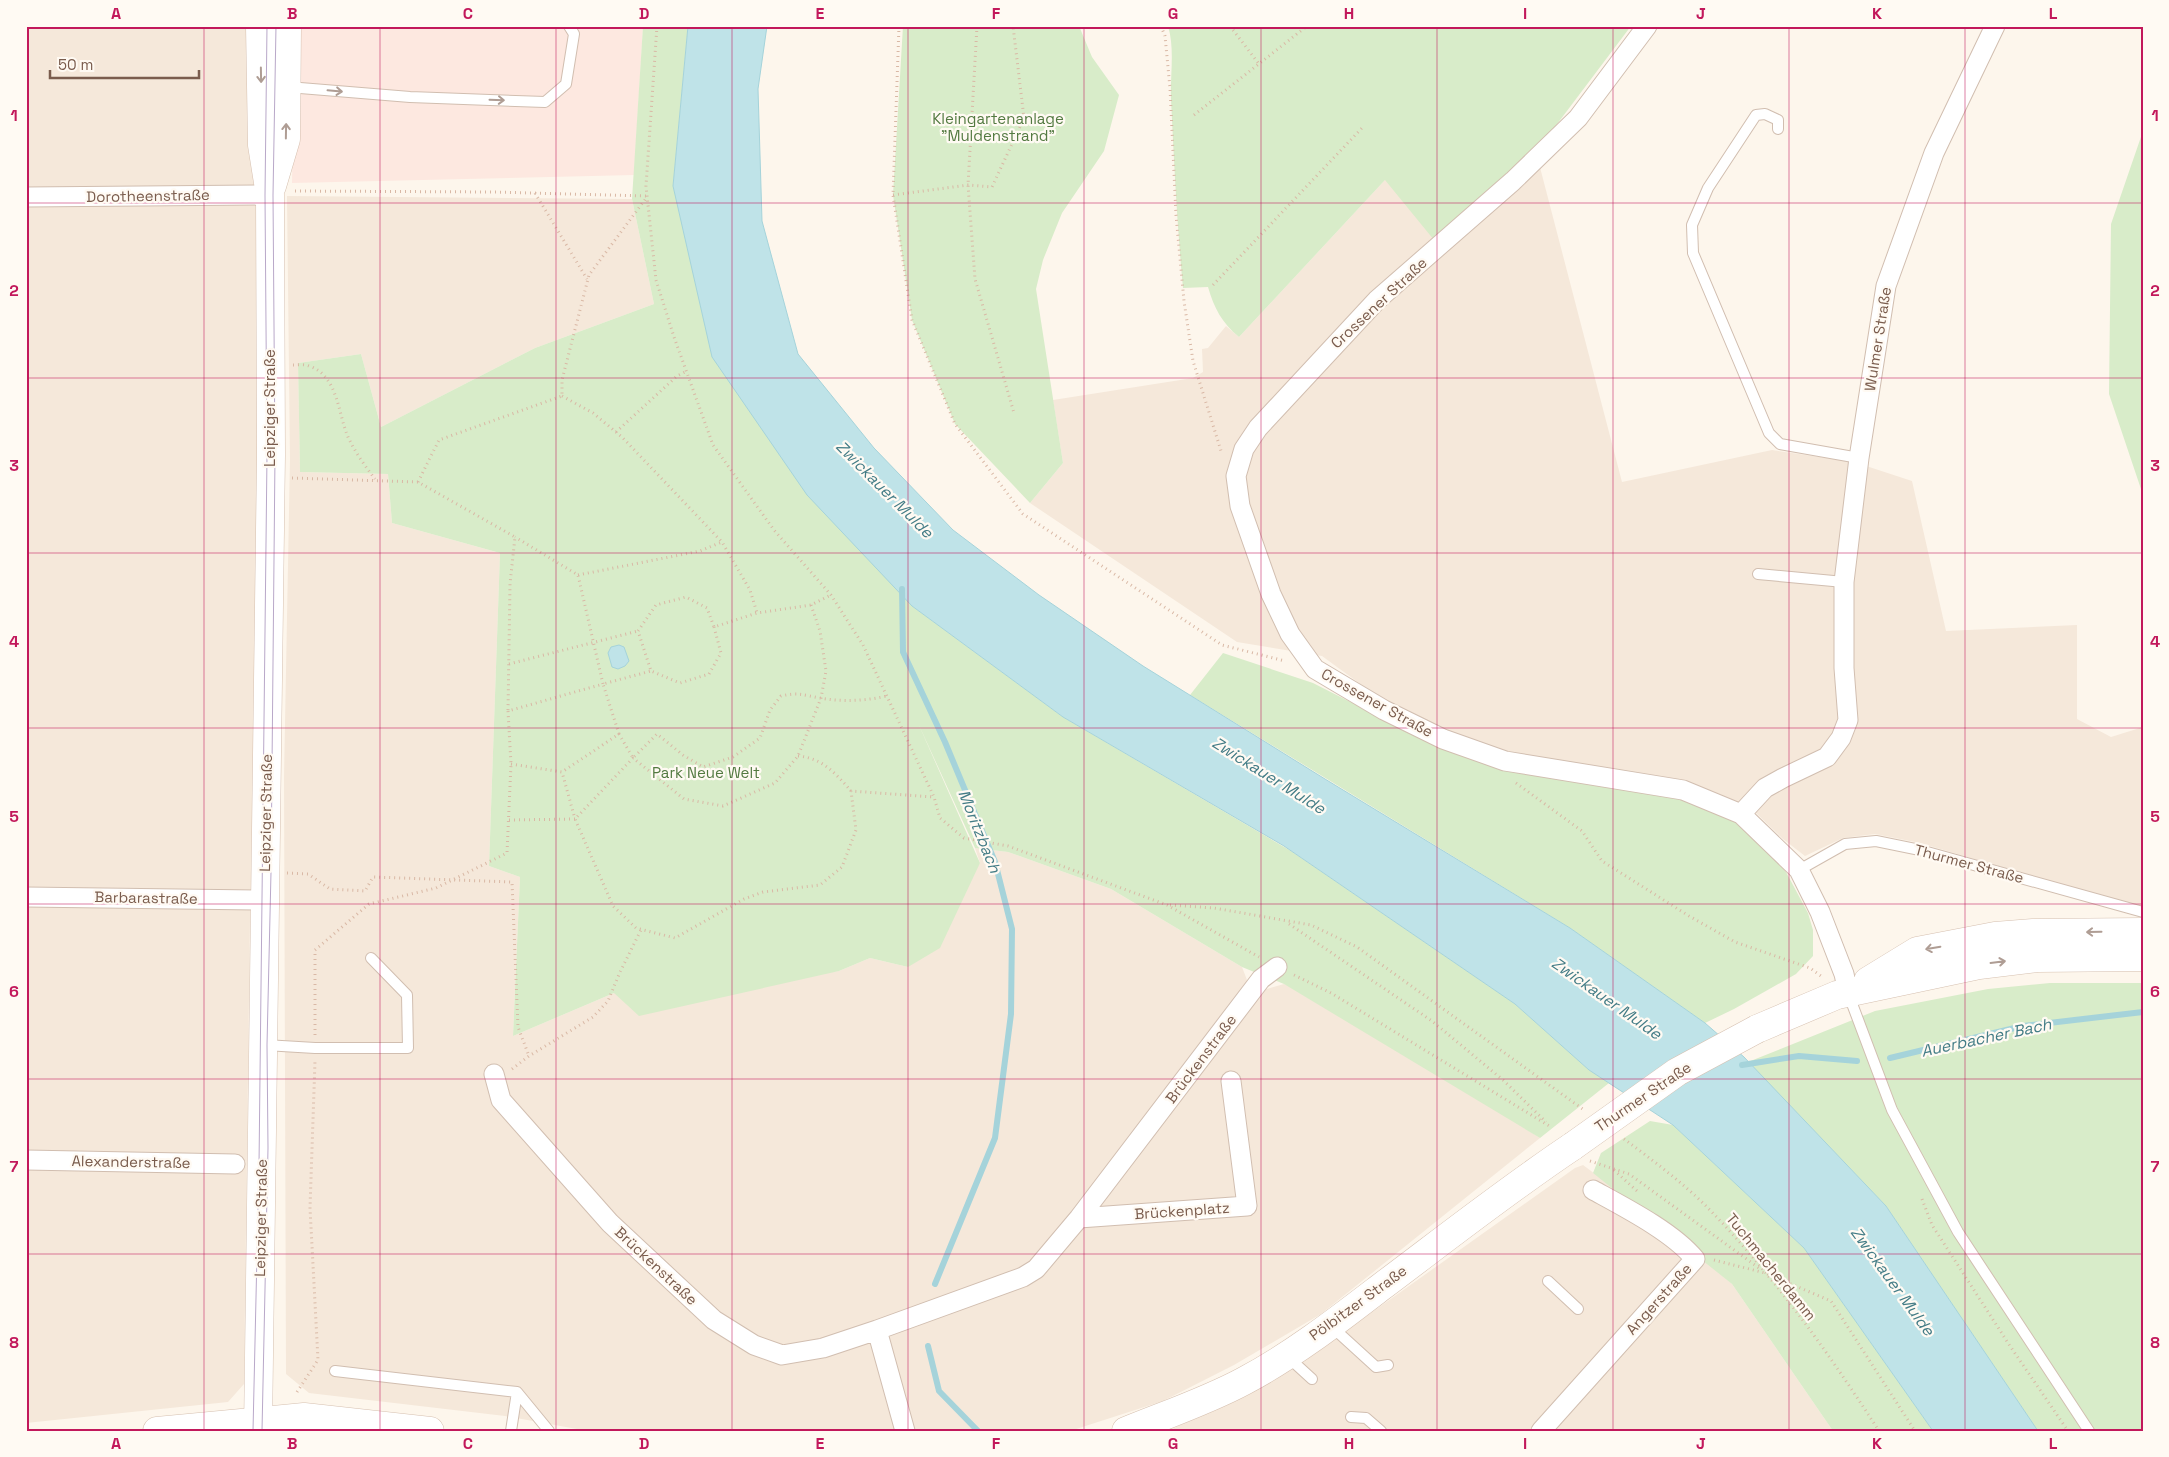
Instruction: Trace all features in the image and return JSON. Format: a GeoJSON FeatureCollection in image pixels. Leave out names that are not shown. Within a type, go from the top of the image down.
{"type":"FeatureCollection","features":[{"type":"Feature","properties":{"kind":"street","name":"Leipziger Straße"},"geometry":{"type":"LineString","coordinates":[[258,1426],[270,478],[270,195],[262,146],[260,26]]}},
{"type":"Feature","properties":{"kind":"street","name":"Leipziger Straße"},"geometry":{"type":"LineString","coordinates":[[270,195],[286,139],[287,26]]}},
{"type":"Feature","properties":{"kind":"street","name":"Crossener Straße"},"geometry":{"type":"LineString","coordinates":[[1647,26],[1578,118],[1513,181],[1378,300],[1258,428],[1244,449],[1236,476],[1240,506],[1264,577],[1290,634],[1315,669],[1384,710],[1443,739],[1505,761],[1683,790],[1742,814],[1799,870],[1820,912],[1844,974],[1842,987]]}},
{"type":"Feature","properties":{"kind":"street","name":"Wulmer Straße"},"geometry":{"type":"LineString","coordinates":[[1742,814],[1765,788],[1827,757],[1841,738],[1848,720],[1844,668],[1844,582],[1859,458],[1886,286],[1934,153],[1995,26]]}},
{"type":"Feature","properties":{"kind":"street","name":"Dorotheenstraße"},"geometry":{"type":"LineString","coordinates":[[26,197],[270,195]]}},
{"type":"Feature","properties":{"kind":"street","name":"Barbarastraße"},"geometry":{"type":"LineString","coordinates":[[26,897],[265,900]]}},
{"type":"Feature","properties":{"kind":"street","name":"Thurmer Straße"},"geometry":{"type":"LineString","coordinates":[[1573,1146],[1606,1120],[1677,1072],[1756,1029],[1917,951],[1994,936],[2033,933],[2143,932]]}},
{"type":"Feature","properties":{"kind":"street","name":"Thurmer Straße"},"geometry":{"type":"LineString","coordinates":[[1842,987],[2027,959],[2143,956]]}},
{"type":"Feature","properties":{"kind":"street","name":"Brückenstraße"},"geometry":{"type":"LineString","coordinates":[[494,1074],[501,1100],[610,1223],[714,1320],[754,1346],[782,1355],[823,1348],[877,1330],[1023,1277],[1036,1269],[1079,1218],[1262,979],[1277,967]]}},
{"type":"Feature","properties":{"kind":"street","name":"Brückenplatz"},"geometry":{"type":"LineString","coordinates":[[1079,1218],[1247,1206],[1231,1081]]}},
{"type":"Feature","properties":{"kind":"street","name":"Pölbitzer Straße"},"geometry":{"type":"LineString","coordinates":[[1126,1431],[1244,1381],[1286,1355],[1330,1326],[1529,1175],[1573,1146]]}},
{"type":"Feature","properties":{"kind":"street","name":"Alexanderstraße"},"geometry":{"type":"LineString","coordinates":[[26,1160],[235,1164]]}},
{"type":"Feature","properties":{"kind":"street","name":"Angerstraße"},"geometry":{"type":"LineString","coordinates":[[1541,1431],[1695,1259],[1666,1235],[1624,1207],[1593,1190]]}},
{"type":"Feature","properties":{"kind":"street"},"geometry":{"type":"LineString","coordinates":[[877,1330],[905,1431]]}},
{"type":"Feature","properties":{"kind":"street"},"geometry":{"type":"LineString","coordinates":[[157,1431],[258,1426],[304,1417],[430,1431]]}},
{"type":"Feature","properties":{"kind":"lane"},"geometry":{"type":"LineString","coordinates":[[287,87],[410,97],[544,102],[566,84],[574,34],[569,26]]}},
{"type":"Feature","properties":{"kind":"lane"},"geometry":{"type":"LineString","coordinates":[[1778,129],[1778,120],[1765,114],[1756,115],[1708,188],[1692,224],[1693,253],[1769,433],[1780,444],[1859,458]]}},
{"type":"Feature","properties":{"kind":"lane"},"geometry":{"type":"LineString","coordinates":[[1758,574],[1844,582]]}},
{"type":"Feature","properties":{"kind":"lane","name":"Thurmer Straße"},"geometry":{"type":"LineString","coordinates":[[1799,870],[1845,844],[1876,840],[1920,850],[2143,912]]}},
{"type":"Feature","properties":{"kind":"lane"},"geometry":{"type":"LineString","coordinates":[[264,1045],[315,1048],[408,1048],[407,995],[371,958]]}},
{"type":"Feature","properties":{"kind":"lane"},"geometry":{"type":"LineString","coordinates":[[1842,987],[1892,1110],[1958,1232],[2089,1431]]}},
{"type":"Feature","properties":{"kind":"lane"},"geometry":{"type":"LineString","coordinates":[[1548,1282],[1578,1309]]}},
{"type":"Feature","properties":{"kind":"lane"},"geometry":{"type":"LineString","coordinates":[[1330,1326],[1376,1367],[1388,1365]]}},
{"type":"Feature","properties":{"kind":"lane"},"geometry":{"type":"LineString","coordinates":[[1286,1355],[1312,1379]]}},
{"type":"Feature","properties":{"kind":"lane"},"geometry":{"type":"LineString","coordinates":[[335,1371],[517,1392],[549,1431]]}},
{"type":"Feature","properties":{"kind":"lane"},"geometry":{"type":"LineString","coordinates":[[511,1431],[517,1392]]}},
{"type":"Feature","properties":{"kind":"lane"},"geometry":{"type":"LineString","coordinates":[[1350,1417],[1366,1418],[1381,1431]]}},
{"type":"Feature","properties":{"kind":"path"},"geometry":{"type":"LineString","coordinates":[[657,26],[646,186],[656,280],[687,371],[714,445],[774,530],[831,595],[863,645],[934,797],[940,818],[964,838],[1008,846],[1167,905],[1277,967],[1331,993],[1552,1127]]}},
{"type":"Feature","properties":{"kind":"path"},"geometry":{"type":"LineString","coordinates":[[899,26],[893,195],[912,320],[955,424],[1023,514],[1222,645],[1315,669]]}},
{"type":"Feature","properties":{"kind":"path"},"geometry":{"type":"LineString","coordinates":[[978,26],[968,185],[975,279],[1014,413]]}},
{"type":"Feature","properties":{"kind":"path"},"geometry":{"type":"LineString","coordinates":[[893,195],[968,185],[992,187],[1024,118],[1013,26]]}},
{"type":"Feature","properties":{"kind":"path"},"geometry":{"type":"LineString","coordinates":[[1161,26],[1166,36],[1176,215],[1184,301],[1193,361],[1222,454],[1239,465]]}},
{"type":"Feature","properties":{"kind":"path"},"geometry":{"type":"LineString","coordinates":[[1230,26],[1259,64]]}},
{"type":"Feature","properties":{"kind":"path"},"geometry":{"type":"LineString","coordinates":[[1194,115],[1307,26]]}},
{"type":"Feature","properties":{"kind":"path"},"geometry":{"type":"LineString","coordinates":[[1213,284],[1362,128]]}},
{"type":"Feature","properties":{"kind":"path"},"geometry":{"type":"LineString","coordinates":[[270,195],[286,191],[647,196]]}},
{"type":"Feature","properties":{"kind":"path"},"geometry":{"type":"LineString","coordinates":[[535,193],[587,280]]}},
{"type":"Feature","properties":{"kind":"path"},"geometry":{"type":"LineString","coordinates":[[562,396],[562,380],[589,275],[647,196]]}},
{"type":"Feature","properties":{"kind":"path"},"geometry":{"type":"LineString","coordinates":[[270,363],[309,366],[324,375],[336,396],[348,437],[362,463],[375,479]]}},
{"type":"Feature","properties":{"kind":"path"},"geometry":{"type":"LineString","coordinates":[[616,432],[677,376],[687,371]]}},
{"type":"Feature","properties":{"kind":"path"},"geometry":{"type":"LineString","coordinates":[[418,482],[439,440],[562,396],[593,413],[616,432],[722,542],[750,590],[757,613]]}},
{"type":"Feature","properties":{"kind":"path"},"geometry":{"type":"LineString","coordinates":[[270,478],[375,479],[418,482],[515,536],[578,575],[700,551],[722,542]]}},
{"type":"Feature","properties":{"kind":"path"},"geometry":{"type":"LineString","coordinates":[[297,1392],[318,1360],[310,1208],[315,1048],[315,950],[369,904],[436,888],[507,853],[511,764],[508,711],[510,584],[515,536]]}},
{"type":"Feature","properties":{"kind":"path"},"geometry":{"type":"LineString","coordinates":[[578,575],[603,684],[619,734],[633,758],[684,799],[723,806],[775,782],[798,756],[821,698],[826,671],[820,631],[811,605]]}},
{"type":"Feature","properties":{"kind":"path"},"geometry":{"type":"LineString","coordinates":[[714,627],[757,613],[811,605],[831,595]]}},
{"type":"Feature","properties":{"kind":"path"},"geometry":{"type":"LineString","coordinates":[[508,711],[651,670],[680,683],[709,674],[721,652],[707,608],[686,597],[656,605],[638,631],[509,664]]}},
{"type":"Feature","properties":{"kind":"path"},"geometry":{"type":"LineString","coordinates":[[638,631],[651,670]]}},
{"type":"Feature","properties":{"kind":"path"},"geometry":{"type":"LineString","coordinates":[[509,820],[575,819],[657,734],[683,755],[703,767],[733,757],[760,738],[770,710],[781,696],[796,693],[821,698],[865,701],[887,696]]}},
{"type":"Feature","properties":{"kind":"path"},"geometry":{"type":"LineString","coordinates":[[511,764],[562,772],[619,734]]}},
{"type":"Feature","properties":{"kind":"path"},"geometry":{"type":"LineString","coordinates":[[562,772],[575,819],[613,906],[636,928],[675,938],[744,899],[763,892],[820,885],[842,866],[856,830],[851,791],[831,768],[809,757],[798,756]]}},
{"type":"Feature","properties":{"kind":"path"},"geometry":{"type":"LineString","coordinates":[[1508,778],[1582,831],[1602,861],[1681,911],[1735,942],[1810,968],[1842,987]]}},
{"type":"Feature","properties":{"kind":"path"},"geometry":{"type":"LineString","coordinates":[[851,791],[934,797]]}},
{"type":"Feature","properties":{"kind":"path"},"geometry":{"type":"LineString","coordinates":[[266,873],[308,874],[330,889],[365,891],[373,877],[512,882],[518,1027],[529,1056]]}},
{"type":"Feature","properties":{"kind":"path"},"geometry":{"type":"LineString","coordinates":[[1167,905],[1257,915],[1286,922],[1311,925],[1357,948],[1591,1115]]}},
{"type":"Feature","properties":{"kind":"path"},"geometry":{"type":"LineString","coordinates":[[1286,922],[1432,1021],[1503,1080],[1573,1146]]}},
{"type":"Feature","properties":{"kind":"path"},"geometry":{"type":"LineString","coordinates":[[494,1074],[512,1069],[529,1056],[594,1017],[608,1002],[620,972],[641,930]]}},
{"type":"Feature","properties":{"kind":"path","name":"Tuchmacherdamm"},"geometry":{"type":"LineString","coordinates":[[1623,1138],[1705,1205],[1765,1273],[1842,1374],[1879,1431]]}},
{"type":"Feature","properties":{"kind":"path"},"geometry":{"type":"LineString","coordinates":[[1593,1164],[1629,1174],[1765,1273]]}},
{"type":"Feature","properties":{"kind":"path"},"geometry":{"type":"LineString","coordinates":[[1695,1259],[1707,1259],[1765,1273],[1831,1301],[1915,1431]]}},
{"type":"Feature","properties":{"kind":"shaded area"},"geometry":{"type":"Polygon","coordinates":[[[26,26],[253,26],[261,221],[258,577],[250,920],[244,1384],[228,1402],[26,1423],[26,26]]]}},
{"type":"Feature","properties":{"kind":"shaded area"},"geometry":{"type":"Polygon","coordinates":[[[295,26],[643,26],[634,175],[292,183],[295,26]]]}},
{"type":"Feature","properties":{"kind":"shaded area"},"geometry":{"type":"Polygon","coordinates":[[[1536,152],[1622,482],[1772,450],[1854,462],[1912,481],[1946,631],[2077,625],[2077,719],[2111,737],[2143,727],[2143,906],[2114,900],[1920,843],[1875,834],[1843,838],[1805,856],[1783,839],[1756,813],[1738,804],[1504,753],[1445,731],[1385,702],[1322,656],[1237,642],[1030,503],[1063,463],[1053,400],[1193,378],[1203,372],[1202,349],[1208,348],[1226,326],[1239,337],[1385,180],[1536,152]]]}},
{"type":"Feature","properties":{"kind":"shaded area"},"geometry":{"type":"Polygon","coordinates":[[[287,196],[632,199],[654,304],[535,348],[381,427],[361,354],[298,363],[300,472],[388,474],[392,523],[500,553],[489,866],[520,877],[513,1036],[614,993],[839,971],[870,958],[908,967],[980,863],[975,848],[1008,852],[1111,889],[1242,967],[1252,993],[1284,984],[1332,1005],[1540,1138],[1321,1314],[1234,1365],[1163,1401],[1070,1431],[588,1431],[505,1416],[309,1393],[286,1374],[284,777],[290,459],[287,196]]]}},
{"type":"Feature","properties":{"kind":"shaded area"},"geometry":{"type":"Polygon","coordinates":[[[1583,1165],[1674,1233],[1732,1284],[1833,1431],[1168,1431],[1251,1391],[1333,1340],[1575,1168],[1583,1165]]]}},
{"type":"Feature","properties":{"kind":"green space","name":"Park Neue Welt"},"geometry":{"type":"Polygon","coordinates":[[[643,26],[688,26],[673,186],[912,606],[1063,717],[1291,851],[1515,1004],[1589,1070],[1609,1083],[1540,1138],[1284,984],[1242,967],[1111,889],[1008,852],[975,848],[918,723],[980,863],[940,948],[908,967],[870,958],[839,971],[639,1016],[614,993],[513,1036],[520,877],[489,866],[500,553],[392,523],[388,474],[300,472],[298,363],[361,354],[381,427],[535,348],[654,304],[632,199],[643,26]]]}},
{"type":"Feature","properties":{"kind":"green space","name":"Kleingartenanlage \"Muldenstrand\""},"geometry":{"type":"Polygon","coordinates":[[[903,26],[1079,26],[1092,57],[1119,95],[1104,151],[1062,213],[1043,260],[1036,289],[1063,463],[1030,503],[955,424],[912,320],[893,195],[903,26]]]}},
{"type":"Feature","properties":{"kind":"green space"},"geometry":{"type":"Polygon","coordinates":[[[1168,26],[1631,26],[1536,152],[1434,240],[1385,180],[1239,337],[1219,315],[1208,287],[1183,288],[1172,123],[1171,44],[1168,26]]]}},
{"type":"Feature","properties":{"kind":"green space"},"geometry":{"type":"Polygon","coordinates":[[[2143,131],[2143,495],[2109,394],[2111,224],[2143,131]]]}},
{"type":"Feature","properties":{"kind":"green space"},"geometry":{"type":"Polygon","coordinates":[[[1223,653],[1313,683],[1439,747],[1677,796],[1735,822],[1761,842],[1786,872],[1808,913],[1813,930],[1813,956],[1796,974],[1705,1023],[1570,928],[1190,695],[1223,653]]]}},
{"type":"Feature","properties":{"kind":"green space"},"geometry":{"type":"Polygon","coordinates":[[[2050,983],[2143,983],[2143,1431],[2038,1431],[1886,1206],[1748,1062],[1875,1011],[1988,989],[2050,983]]]}},
{"type":"Feature","properties":{"kind":"green space"},"geometry":{"type":"Polygon","coordinates":[[[1650,1121],[1673,1125],[1804,1248],[1933,1431],[1833,1431],[1732,1284],[1593,1173],[1601,1153],[1650,1121]]]}},
{"type":"Feature","properties":{"kind":"water","name":"Zwickauer Mulde"},"geometry":{"type":"Polygon","coordinates":[[[688,26],[767,26],[758,89],[762,221],[798,354],[874,448],[953,530],[1039,595],[1143,666],[1570,928],[1705,1023],[1744,1057],[1886,1206],[2038,1431],[1933,1431],[1804,1248],[1673,1125],[1589,1070],[1515,1004],[1284,846],[1063,717],[912,606],[807,495],[712,357],[673,186],[688,26]]]}},
{"type":"Feature","properties":{"kind":"water"},"geometry":{"type":"Polygon","coordinates":[[[619,645],[624,647],[629,661],[625,666],[618,669],[612,667],[608,653],[611,647],[619,645]]]}},
{"type":"Feature","properties":{"kind":"waterway","name":"Moritzbach"},"geometry":{"type":"LineString","coordinates":[[902,589],[903,652],[945,742],[995,862],[1012,929],[1011,1014],[995,1138],[935,1284]]}},
{"type":"Feature","properties":{"kind":"waterway","name":"Auerbacher Bach"},"geometry":{"type":"LineString","coordinates":[[1890,1058],[2023,1026],[2143,1012]]}},
{"type":"Feature","properties":{"kind":"waterway","name":"Auerbacher Bach"},"geometry":{"type":"LineString","coordinates":[[1742,1065],[1799,1056],[1857,1061]]}},
{"type":"Feature","properties":{"kind":"waterway","name":"Moritzbach"},"geometry":{"type":"LineString","coordinates":[[928,1346],[939,1391],[978,1431]]}},
{"type":"Feature","properties":{"kind":"tram line"},"geometry":{"type":"LineString","coordinates":[[253,1431],[259,1165],[267,455],[265,195],[267,26]]}},
{"type":"Feature","properties":{"kind":"tram line"},"geometry":{"type":"LineString","coordinates":[[262,1431],[271,872],[275,455],[273,195],[276,26]]}}]}
